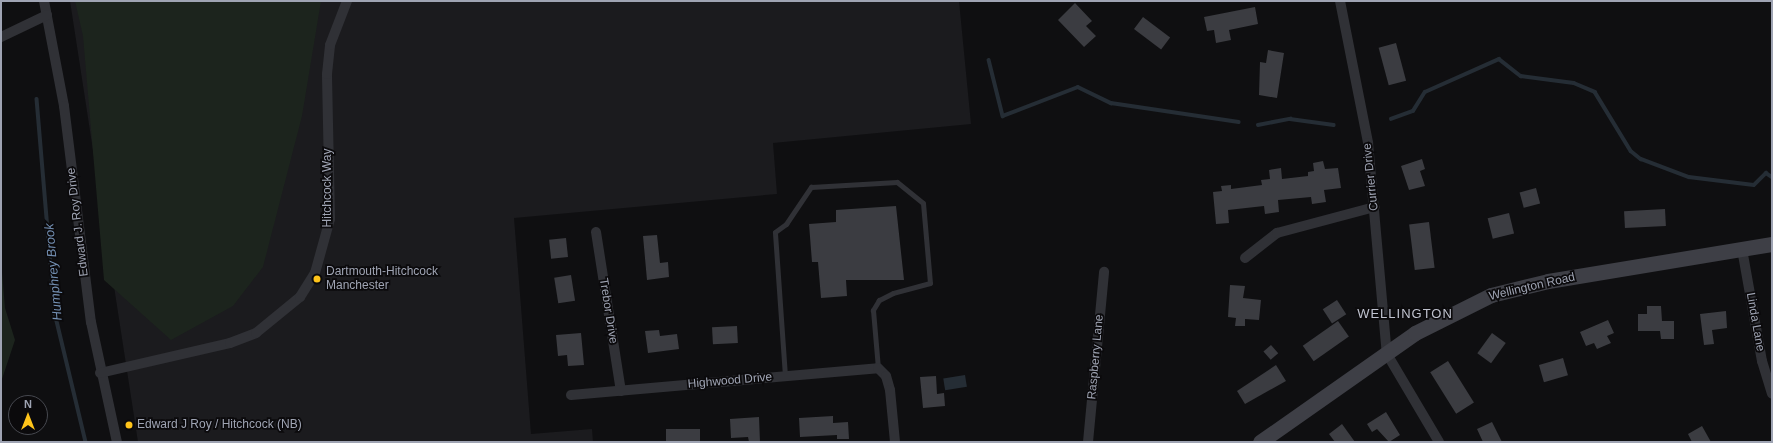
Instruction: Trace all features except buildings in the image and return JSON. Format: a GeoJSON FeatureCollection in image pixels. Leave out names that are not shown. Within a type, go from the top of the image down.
{"type":"FeatureCollection","features":[{"type":"Feature","properties":{"kind":"main road","name":"Wellington Road"},"geometry":{"type":"LineString","coordinates":[[1260,442],[1387,354],[1442,318],[1502,292],[1772,244]]}},
{"type":"Feature","properties":{"kind":"street","name":"Edward J. Roy Drive"},"geometry":{"type":"LineString","coordinates":[[44,1],[64,106],[82,263],[100,373],[118,442]]}},
{"type":"Feature","properties":{"kind":"street","name":"Hitchcock Way"},"geometry":{"type":"LineString","coordinates":[[100,373],[230,343],[256,333],[300,297],[315,273],[330,219],[326,74],[330,45],[347,1]]}},
{"type":"Feature","properties":{"kind":"street","name":"Currier Drive"},"geometry":{"type":"LineString","coordinates":[[1340,1],[1368,143],[1387,354]]}},
{"type":"Feature","properties":{"kind":"street"},"geometry":{"type":"LineString","coordinates":[[1,36],[47,15]]}},
{"type":"Feature","properties":{"kind":"street"},"geometry":{"type":"LineString","coordinates":[[1245,258],[1277,233],[1374,207]]}},
{"type":"Feature","properties":{"kind":"street","name":"Trebor Drive"},"geometry":{"type":"LineString","coordinates":[[596,232],[621,391]]}},
{"type":"Feature","properties":{"kind":"street","name":"Linda Lane"},"geometry":{"type":"LineString","coordinates":[[1742,249],[1762,361],[1772,394]]}},
{"type":"Feature","properties":{"kind":"street","name":"Raspberry Lane"},"geometry":{"type":"LineString","coordinates":[[1088,442],[1104,272]]}},
{"type":"Feature","properties":{"kind":"street"},"geometry":{"type":"LineString","coordinates":[[1387,354],[1439,442]]}},
{"type":"Feature","properties":{"kind":"street"},"geometry":{"type":"LineString","coordinates":[[878,368],[886,376],[895,442]]}},
{"type":"Feature","properties":{"kind":"street","name":"Highwood Drive"},"geometry":{"type":"LineString","coordinates":[[571,395],[878,368]]}},
{"type":"Feature","properties":{"kind":"lane"},"geometry":{"type":"LineString","coordinates":[[785,376],[775,232],[786,224],[811,187],[897,182],[923,203],[930,283],[879,300],[873,310],[878,368]]}},
{"type":"Feature","properties":{"kind":"shaded area","name":"Dartmouth-Hitchcock Manchester"},"geometry":{"type":"Polygon","coordinates":[[[70,1],[959,1],[971,124],[773,143],[777,194],[514,218],[531,434],[592,429],[593,442],[138,442],[70,1]]]}},
{"type":"Feature","properties":{"kind":"shaded area"},"geometry":{"type":"Polygon","coordinates":[[[75,1],[321,1],[302,116],[263,267],[233,306],[171,340],[104,280],[83,36],[75,1]]]}},
{"type":"Feature","properties":{"kind":"shaded area"},"geometry":{"type":"Polygon","coordinates":[[[1,260],[5,308],[15,340],[1,382],[1,260]]]}},
{"type":"Feature","properties":{"kind":"shaded area"},"geometry":{"type":"Polygon","coordinates":[[[965,375],[967,387],[945,390],[943,378],[965,375]]]}},
{"type":"Feature","properties":{"kind":"waterway"},"geometry":{"type":"LineString","coordinates":[[1391,119],[1413,111],[1425,92],[1499,59],[1521,76],[1574,83],[1595,92],[1631,151],[1641,159],[1689,177],[1754,185],[1766,173],[1772,177]]}},
{"type":"Feature","properties":{"kind":"waterway"},"geometry":{"type":"LineString","coordinates":[[989,60],[1003,116],[1078,87],[1111,103],[1239,122]]}},
{"type":"Feature","properties":{"kind":"waterway","name":"Humphrey Brook"},"geometry":{"type":"LineString","coordinates":[[37,99],[55,313],[86,442]]}},
{"type":"Feature","properties":{"kind":"waterway"},"geometry":{"type":"LineString","coordinates":[[1258,125],[1290,119],[1334,125]]}},
{"type":"Feature","properties":{"kind":"place","name":"Dartmouth-Hitchcock Manchester"},"geometry":{"type":"Point","coordinates":[317,279]}},
{"type":"Feature","properties":{"kind":"place","name":"Edward J Roy / Hitchcock (NB)"},"geometry":{"type":"Point","coordinates":[129,425]}},
{"type":"Feature","properties":{"kind":"district","name":"WELLINGTON"},"geometry":{"type":"Point","coordinates":[1405,314]}}]}
